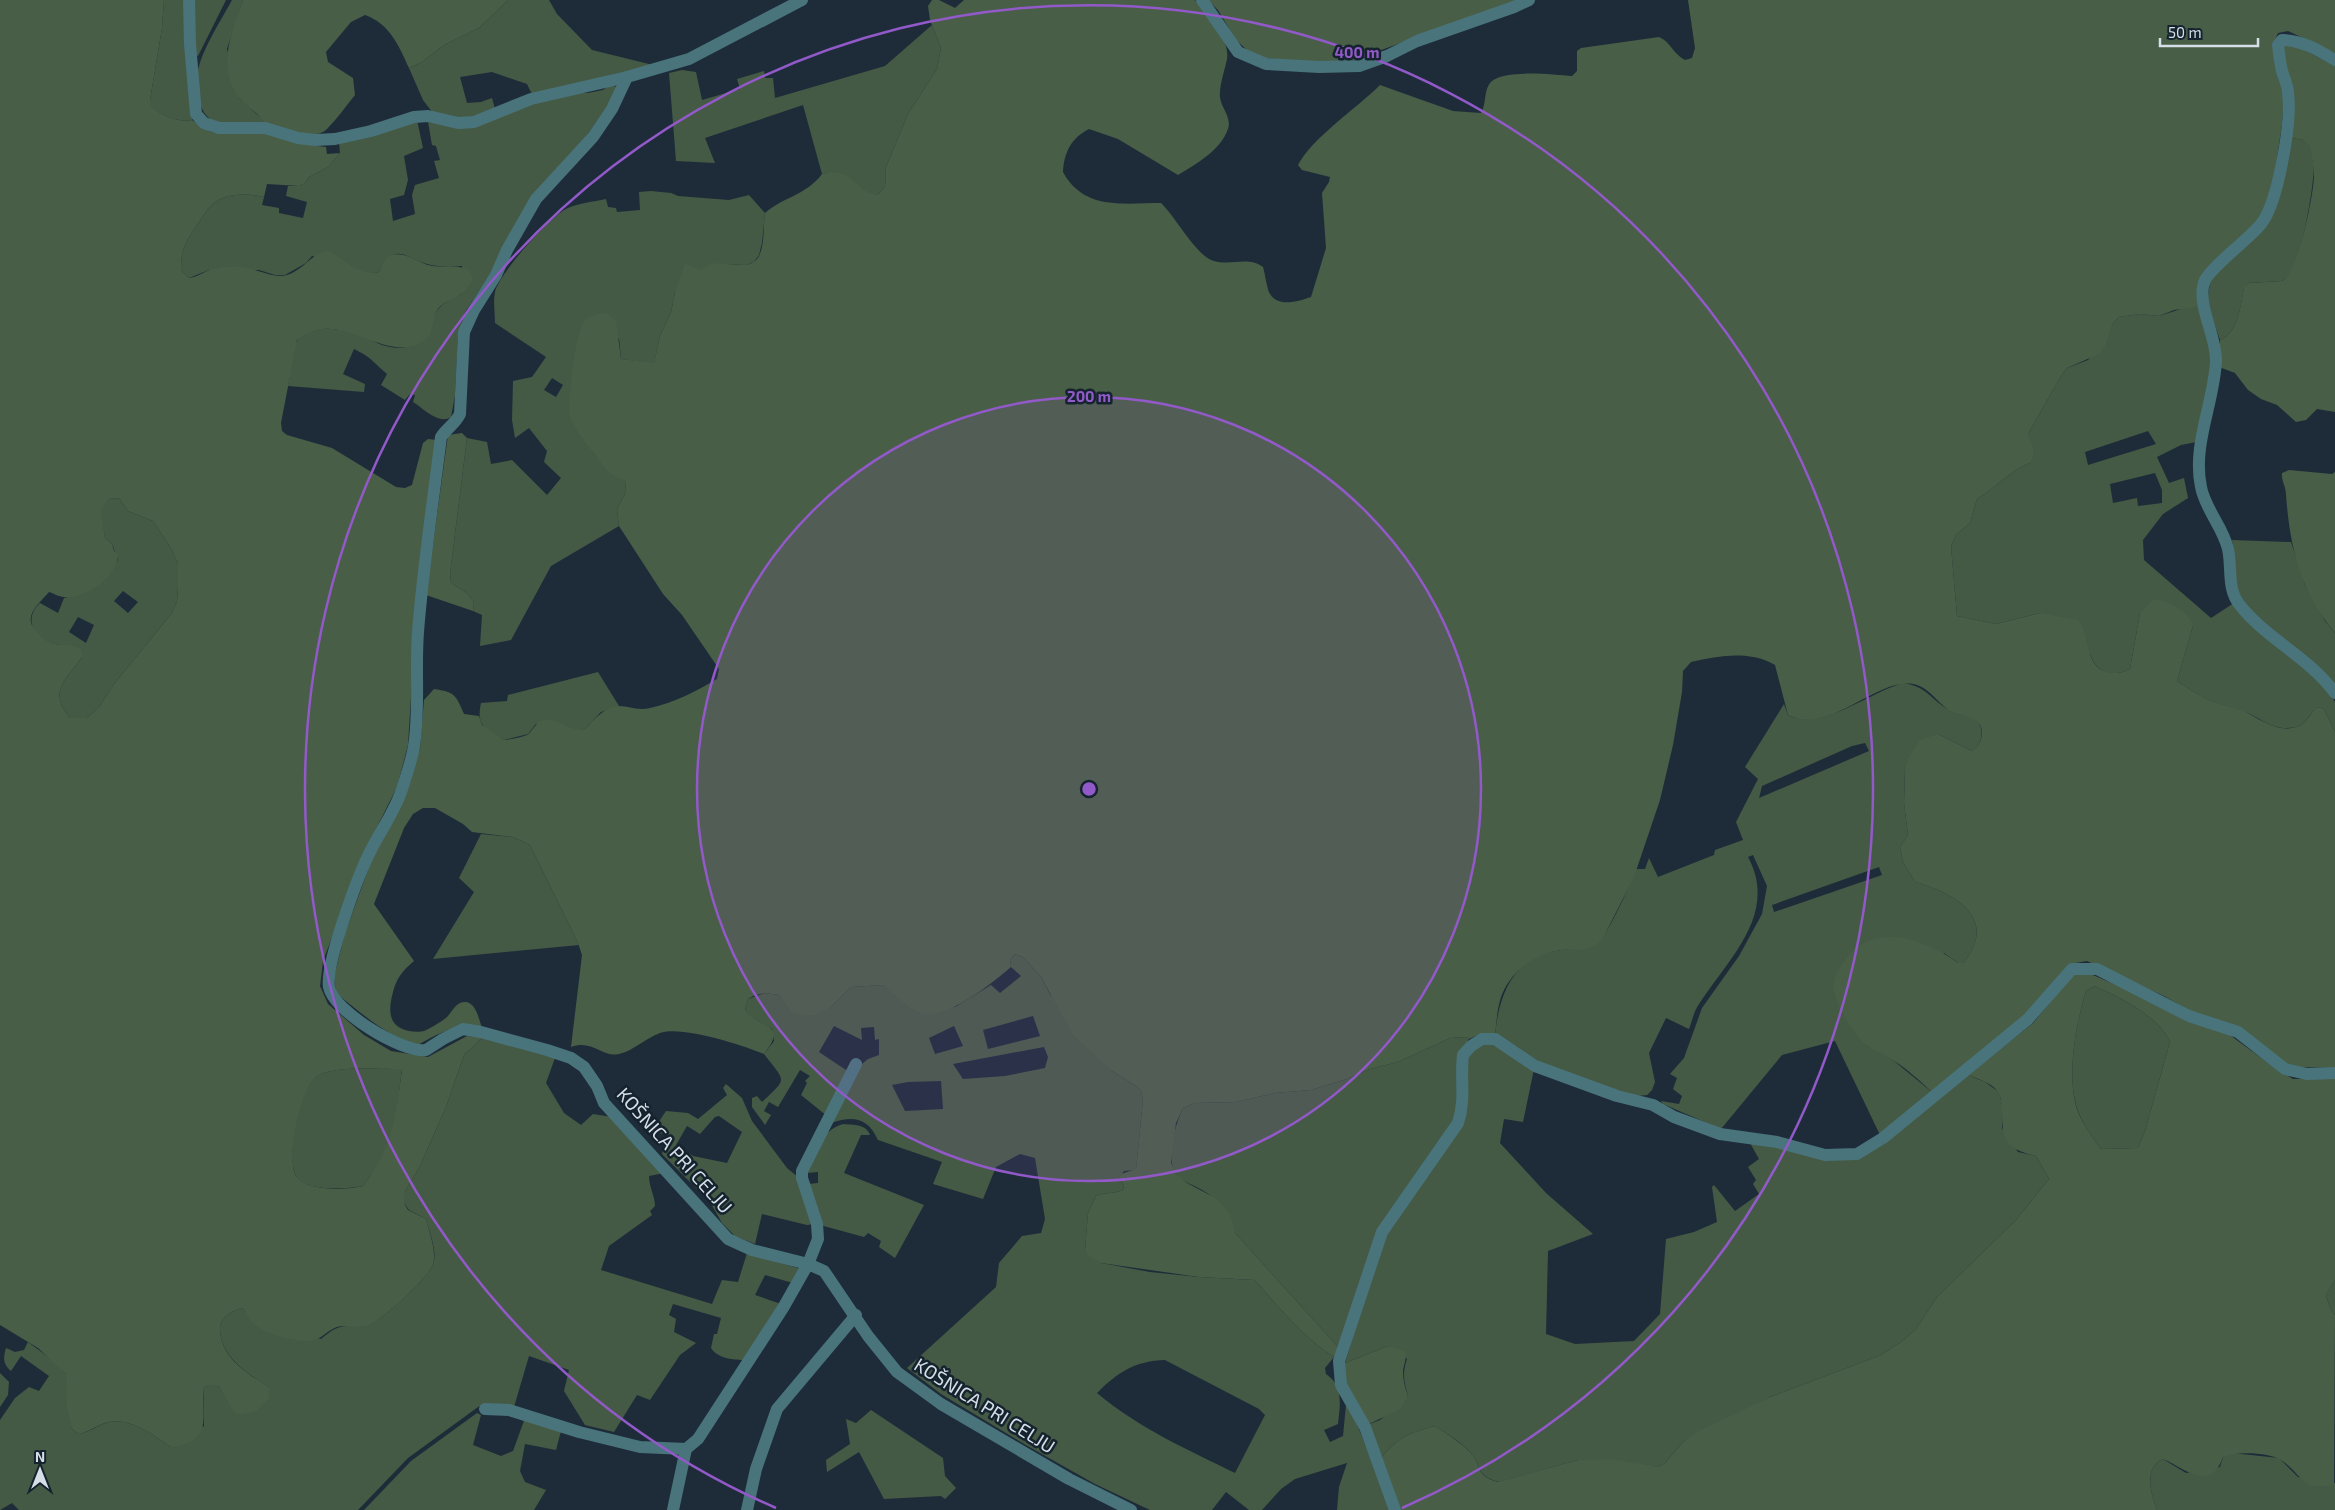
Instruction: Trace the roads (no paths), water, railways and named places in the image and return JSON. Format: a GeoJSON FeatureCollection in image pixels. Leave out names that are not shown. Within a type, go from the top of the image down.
{"type":"FeatureCollection","features":[{"type":"Feature","properties":{"kind":"street"},"geometry":{"type":"LineString","coordinates":[[189,0],[190,44],[196,114],[204,123],[219,128],[265,128],[298,138],[315,140],[335,139],[371,131],[414,117],[428,116],[458,123],[474,122],[531,99],[627,77],[689,59],[802,0]]}},
{"type":"Feature","properties":{"kind":"street"},"geometry":{"type":"LineString","coordinates":[[1202,0],[1238,52],[1266,64],[1319,67],[1359,66],[1387,56],[1417,41],[1529,0]]}},
{"type":"Feature","properties":{"kind":"street"},"geometry":{"type":"LineString","coordinates":[[2335,60],[2315,48],[2292,40],[2282,40],[2278,45],[2281,70],[2288,93],[2285,136],[2277,192],[2262,222],[2250,237],[2210,272],[2204,281],[2205,312],[2215,343],[2216,357],[2215,380],[2200,445],[2199,469],[2201,488],[2225,536],[2230,557],[2230,579],[2237,602],[2256,623],[2326,680],[2335,693]]}},
{"type":"Feature","properties":{"kind":"street","name":"KOŠNICA PRI CELJU"},"geometry":{"type":"LineString","coordinates":[[627,77],[612,109],[593,137],[536,199],[506,250],[496,275],[474,310],[464,332],[460,414],[454,425],[445,430],[441,437],[418,634],[418,698],[414,746],[402,789],[370,853],[342,928],[329,971],[329,988],[334,999],[360,1022],[405,1048],[426,1050],[463,1029],[481,1032],[571,1058],[584,1067],[597,1086],[604,1103],[728,1239],[752,1250],[808,1264],[824,1271],[856,1315],[868,1336],[897,1372],[941,1404],[1069,1479],[1131,1510]]}},
{"type":"Feature","properties":{"kind":"street"},"geometry":{"type":"LineString","coordinates":[[1394,1510],[1365,1427],[1341,1384],[1339,1361],[1382,1232],[1458,1124],[1462,1112],[1464,1084],[1463,1055],[1470,1046],[1482,1039],[1501,1041],[1535,1066],[1617,1096],[1653,1105],[1674,1117],[1720,1134],[1777,1142],[1825,1155],[1857,1154],[1883,1138],[2028,1019],[2072,969],[2097,969],[2189,1016],[2238,1032],[2285,1069],[2307,1074],[2335,1073]]}},
{"type":"Feature","properties":{"kind":"street"},"geometry":{"type":"LineString","coordinates":[[672,1510],[686,1449],[698,1439],[735,1384],[808,1264],[818,1239],[817,1224],[802,1178],[802,1171],[856,1064]]}},
{"type":"Feature","properties":{"kind":"street"},"geometry":{"type":"LineString","coordinates":[[747,1510],[756,1469],[777,1409],[856,1315]]}},
{"type":"Feature","properties":{"kind":"street"},"geometry":{"type":"LineString","coordinates":[[485,1409],[509,1410],[579,1432],[640,1447],[686,1449]]}}]}
